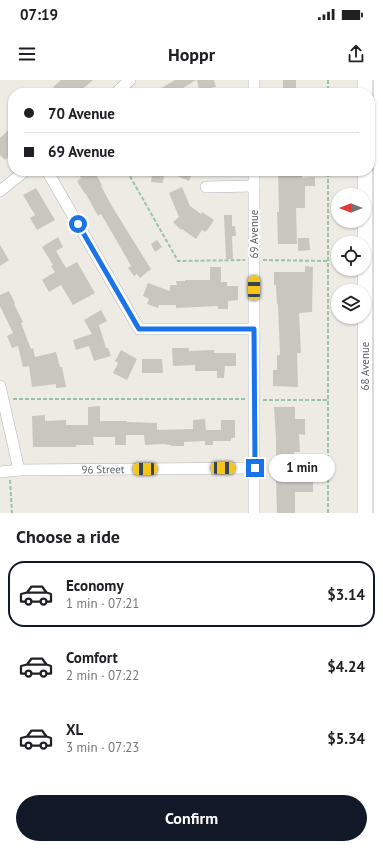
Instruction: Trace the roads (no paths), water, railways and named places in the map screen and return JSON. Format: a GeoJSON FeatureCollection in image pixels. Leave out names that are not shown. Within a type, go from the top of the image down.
{"type":"FeatureCollection","features":[{"type":"Feature","properties":{"kind":"main road","name":"68 Avenue"},"geometry":{"type":"LineString","coordinates":[[380,80],[381,513]]}},
{"type":"Feature","properties":{"kind":"main road","name":"68 Avenue"},"geometry":{"type":"LineString","coordinates":[[365,176],[365,513]]}},
{"type":"Feature","properties":{"kind":"street"},"geometry":{"type":"LineString","coordinates":[[121,88],[130,80]]}},
{"type":"Feature","properties":{"kind":"street"},"geometry":{"type":"LineString","coordinates":[[0,191],[19,176]]}},
{"type":"Feature","properties":{"kind":"street"},"geometry":{"type":"LineString","coordinates":[[50,176],[139,329],[254,329]]}},
{"type":"Feature","properties":{"kind":"street","name":"69 Avenue"},"geometry":{"type":"LineString","coordinates":[[254,176],[254,513]]}},
{"type":"Feature","properties":{"kind":"street"},"geometry":{"type":"LineString","coordinates":[[206,187],[254,186]]}},
{"type":"Feature","properties":{"kind":"street"},"geometry":{"type":"LineString","coordinates":[[0,386],[3,399],[9,471]]}},
{"type":"Feature","properties":{"kind":"street","name":"96 Street"},"geometry":{"type":"LineString","coordinates":[[9,471],[255,468]]}}]}
